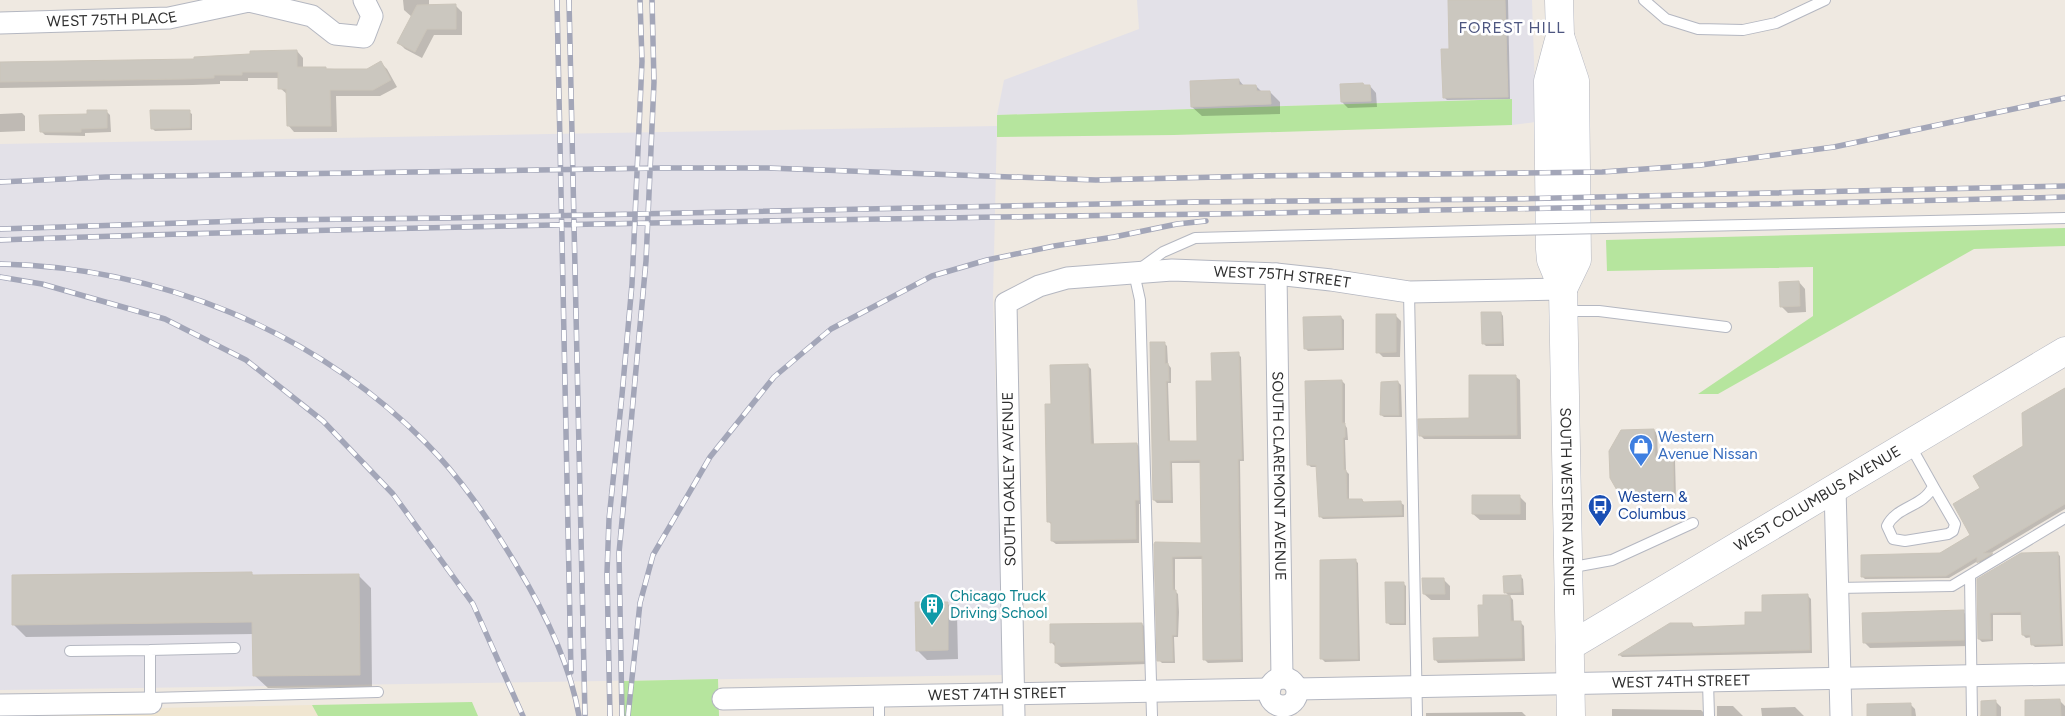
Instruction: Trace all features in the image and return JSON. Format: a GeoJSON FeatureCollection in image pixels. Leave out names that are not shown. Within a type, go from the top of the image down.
{"type":"FeatureCollection","features":[{"type":"Feature","properties":{"kind":"main road","name":"SOUTH WESTERN AVENUE"},"geometry":{"type":"LineString","coordinates":[[1559,0],[1560,36],[1575,81],[1576,130],[1577,260],[1564,300],[1567,568],[1571,716]]}},
{"type":"Feature","properties":{"kind":"main road","name":"WEST COLUMBUS AVENUE"},"geometry":{"type":"LineString","coordinates":[[1570,646],[2065,351]]}},
{"type":"Feature","properties":{"kind":"street","name":"WEST 75TH PLACE"},"geometry":{"type":"LineString","coordinates":[[0,23],[169,18],[250,1],[312,16],[334,34],[364,37],[372,16],[364,0]]}},
{"type":"Feature","properties":{"kind":"street","name":"WEST 75TH STREET"},"geometry":{"type":"LineString","coordinates":[[1006,303],[1038,286],[1067,278],[1172,270],[1276,274],[1408,292],[1564,300]]}},
{"type":"Feature","properties":{"kind":"street","name":"SOUTH CLAREMONT AVENUE"},"geometry":{"type":"LineString","coordinates":[[1276,274],[1283,696]]}},
{"type":"Feature","properties":{"kind":"street","name":"SOUTH OAKLEY AVENUE"},"geometry":{"type":"LineString","coordinates":[[1006,303],[1014,716]]}},
{"type":"Feature","properties":{"kind":"street"},"geometry":{"type":"LineString","coordinates":[[1835,488],[1841,716]]}},
{"type":"Feature","properties":{"kind":"street","name":"WEST 74TH STREET"},"geometry":{"type":"LineString","coordinates":[[723,699],[749,707],[879,706],[1014,694],[1151,692],[1283,696],[1416,687],[2065,674]]}},
{"type":"Feature","properties":{"kind":"street"},"geometry":{"type":"LineString","coordinates":[[0,705],[151,704]]}},
{"type":"Feature","properties":{"kind":"lane"},"geometry":{"type":"LineString","coordinates":[[1644,0],[1666,19],[1698,29],[1743,30],[1776,23],[1825,0]]}},
{"type":"Feature","properties":{"kind":"lane"},"geometry":{"type":"LineString","coordinates":[[1152,716],[1140,300],[1134,272],[1163,252],[1194,238],[2065,218]]}},
{"type":"Feature","properties":{"kind":"lane"},"geometry":{"type":"LineString","coordinates":[[1408,292],[1417,716]]}},
{"type":"Feature","properties":{"kind":"lane"},"geometry":{"type":"LineString","coordinates":[[1564,300],[1599,311],[1726,327]]}},
{"type":"Feature","properties":{"kind":"lane"},"geometry":{"type":"LineString","coordinates":[[1909,444],[1955,524],[1953,531],[1948,534],[1905,542],[1893,539],[1886,526],[1890,518],[1929,496],[1933,486]]}},
{"type":"Feature","properties":{"kind":"lane"},"geometry":{"type":"LineString","coordinates":[[1837,588],[1952,586],[2065,518]]}},
{"type":"Feature","properties":{"kind":"lane"},"geometry":{"type":"LineString","coordinates":[[1567,568],[1612,560],[1693,522]]}},
{"type":"Feature","properties":{"kind":"lane"},"geometry":{"type":"LineString","coordinates":[[1970,576],[1972,716]]}},
{"type":"Feature","properties":{"kind":"lane"},"geometry":{"type":"LineString","coordinates":[[70,651],[235,648]]}},
{"type":"Feature","properties":{"kind":"lane"},"geometry":{"type":"LineString","coordinates":[[150,650],[150,698],[378,692]]}},
{"type":"Feature","properties":{"kind":"lane"},"geometry":{"type":"LineString","coordinates":[[1708,682],[1709,716]]}},
{"type":"Feature","properties":{"kind":"shaded area"},"geometry":{"type":"Polygon","coordinates":[[[1137,0],[1532,0],[1536,122],[1512,125],[1511,99],[997,115],[1004,80],[1139,29],[1137,0]]]}},
{"type":"Feature","properties":{"kind":"shaded area"},"geometry":{"type":"Polygon","coordinates":[[[997,126],[993,298],[1004,675],[0,690],[0,144],[997,126]]]}},
{"type":"Feature","properties":{"kind":"shaded area"},"geometry":{"type":"Polygon","coordinates":[[[312,705],[318,716],[8,716],[8,711],[312,705]]]}},
{"type":"Feature","properties":{"kind":"green space"},"geometry":{"type":"Polygon","coordinates":[[[1512,99],[1512,125],[1174,135],[997,137],[997,115],[1512,99]]]}},
{"type":"Feature","properties":{"kind":"green space"},"geometry":{"type":"Polygon","coordinates":[[[2065,228],[2065,246],[1974,249],[1718,394],[1698,394],[1813,316],[1813,267],[1607,271],[1606,240],[2065,228]]]}},
{"type":"Feature","properties":{"kind":"green space"},"geometry":{"type":"Polygon","coordinates":[[[718,679],[719,716],[621,716],[623,681],[718,679]]]}},
{"type":"Feature","properties":{"kind":"green space"},"geometry":{"type":"Polygon","coordinates":[[[472,702],[478,716],[318,716],[312,705],[472,702]]]}},
{"type":"Feature","properties":{"kind":"building"},"geometry":{"type":"Polygon","coordinates":[[[1448,0],[1505,0],[1508,97],[1443,98],[1441,49],[1449,49],[1448,0]]]}},
{"type":"Feature","properties":{"kind":"building"},"geometry":{"type":"Polygon","coordinates":[[[456,4],[456,29],[427,29],[415,52],[397,43],[417,5],[456,4]]]}},
{"type":"Feature","properties":{"kind":"building"},"geometry":{"type":"Polygon","coordinates":[[[297,50],[297,67],[367,69],[381,61],[391,80],[373,90],[330,90],[331,126],[287,126],[286,89],[278,89],[278,72],[242,72],[242,75],[214,75],[214,78],[0,82],[0,62],[194,59],[194,57],[250,54],[250,51],[297,50]]]}},
{"type":"Feature","properties":{"kind":"building"},"geometry":{"type":"Polygon","coordinates":[[[1239,79],[1239,85],[1256,85],[1257,91],[1270,91],[1271,104],[1191,107],[1190,81],[1239,79]]]}},
{"type":"Feature","properties":{"kind":"building"},"geometry":{"type":"Polygon","coordinates":[[[1363,83],[1364,85],[1370,85],[1371,101],[1341,102],[1340,84],[1363,83]]]}},
{"type":"Feature","properties":{"kind":"building"},"geometry":{"type":"Polygon","coordinates":[[[87,110],[107,110],[107,128],[81,129],[81,132],[40,132],[39,115],[87,114],[87,110]]]}},
{"type":"Feature","properties":{"kind":"building"},"geometry":{"type":"Polygon","coordinates":[[[150,110],[190,110],[190,128],[151,129],[150,110]]]}},
{"type":"Feature","properties":{"kind":"building"},"geometry":{"type":"Polygon","coordinates":[[[1799,281],[1800,306],[1780,307],[1779,282],[1799,281]]]}},
{"type":"Feature","properties":{"kind":"building"},"geometry":{"type":"Polygon","coordinates":[[[1481,312],[1501,312],[1502,343],[1482,344],[1481,312]]]}},
{"type":"Feature","properties":{"kind":"building"},"geometry":{"type":"Polygon","coordinates":[[[1376,314],[1396,314],[1396,352],[1376,353],[1376,314]]]}},
{"type":"Feature","properties":{"kind":"building"},"geometry":{"type":"Polygon","coordinates":[[[1341,316],[1342,348],[1304,349],[1303,317],[1341,316]]]}},
{"type":"Feature","properties":{"kind":"building"},"geometry":{"type":"Polygon","coordinates":[[[1150,342],[1165,342],[1165,364],[1168,363],[1169,381],[1166,381],[1168,441],[1197,441],[1196,381],[1212,381],[1211,353],[1239,352],[1242,459],[1238,459],[1241,659],[1203,660],[1202,556],[1172,557],[1173,590],[1176,590],[1176,635],[1172,635],[1173,661],[1157,661],[1154,544],[1155,542],[1201,543],[1200,460],[1170,461],[1171,500],[1153,500],[1150,342]]]}},
{"type":"Feature","properties":{"kind":"building"},"geometry":{"type":"Polygon","coordinates":[[[1088,364],[1091,444],[1137,443],[1139,500],[1135,500],[1136,539],[1051,541],[1051,522],[1047,522],[1045,404],[1051,404],[1050,365],[1088,364]]]}},
{"type":"Feature","properties":{"kind":"building"},"geometry":{"type":"Polygon","coordinates":[[[1469,375],[1516,375],[1517,435],[1419,436],[1418,419],[1469,418],[1469,375]]]}},
{"type":"Feature","properties":{"kind":"building"},"geometry":{"type":"Polygon","coordinates":[[[1342,380],[1342,423],[1345,423],[1345,437],[1343,438],[1347,499],[1362,499],[1363,502],[1401,501],[1402,515],[1319,517],[1316,465],[1307,465],[1305,381],[1342,380]]]}},
{"type":"Feature","properties":{"kind":"building"},"geometry":{"type":"Polygon","coordinates":[[[1398,381],[1399,415],[1380,415],[1381,382],[1398,381]]]}},
{"type":"Feature","properties":{"kind":"building"},"geometry":{"type":"Polygon","coordinates":[[[2065,388],[2065,504],[1983,553],[1993,553],[1977,563],[1977,557],[1946,576],[1861,577],[1861,555],[1940,553],[1970,535],[1953,504],[1980,488],[1973,476],[2023,446],[2022,413],[2065,388]]]}},
{"type":"Feature","properties":{"kind":"building","name":"Western Avenue Nissan"},"geometry":{"type":"Polygon","coordinates":[[[1654,429],[1655,457],[1673,456],[1674,497],[1622,499],[1610,478],[1609,451],[1621,430],[1654,429]]]}},
{"type":"Feature","properties":{"kind":"building"},"geometry":{"type":"Polygon","coordinates":[[[1472,495],[1520,495],[1520,514],[1472,514],[1472,495]]]}},
{"type":"Feature","properties":{"kind":"building"},"geometry":{"type":"Polygon","coordinates":[[[2058,552],[2061,644],[2031,645],[2030,635],[2022,635],[2021,612],[1990,613],[1991,639],[1978,639],[1977,579],[2021,553],[2058,552]]]}},
{"type":"Feature","properties":{"kind":"building"},"geometry":{"type":"Polygon","coordinates":[[[1356,559],[1358,659],[1320,659],[1320,560],[1356,559]]]}},
{"type":"Feature","properties":{"kind":"building"},"geometry":{"type":"Polygon","coordinates":[[[252,572],[252,575],[359,574],[360,675],[253,676],[252,622],[12,625],[12,575],[252,572]]]}},
{"type":"Feature","properties":{"kind":"building"},"geometry":{"type":"Polygon","coordinates":[[[1521,575],[1521,592],[1504,593],[1503,576],[1521,575]]]}},
{"type":"Feature","properties":{"kind":"building"},"geometry":{"type":"Polygon","coordinates":[[[1422,578],[1444,578],[1445,594],[1423,594],[1422,578]]]}},
{"type":"Feature","properties":{"kind":"building"},"geometry":{"type":"Polygon","coordinates":[[[1385,582],[1404,582],[1404,623],[1386,623],[1385,582]]]}},
{"type":"Feature","properties":{"kind":"building"},"geometry":{"type":"Polygon","coordinates":[[[1808,594],[1810,650],[1618,655],[1670,623],[1692,623],[1692,627],[1745,625],[1745,612],[1762,612],[1762,595],[1808,594]]]}},
{"type":"Feature","properties":{"kind":"building"},"geometry":{"type":"Polygon","coordinates":[[[1483,595],[1510,595],[1511,621],[1521,621],[1522,658],[1434,660],[1433,638],[1479,637],[1478,605],[1483,605],[1483,595]]]}},
{"type":"Feature","properties":{"kind":"building","name":"Chicago Truck Driving School"},"geometry":{"type":"Polygon","coordinates":[[[915,602],[948,602],[948,650],[916,651],[915,602]]]}},
{"type":"Feature","properties":{"kind":"building"},"geometry":{"type":"Polygon","coordinates":[[[1964,610],[1964,640],[1863,643],[1862,613],[1964,610]]]}},
{"type":"Feature","properties":{"kind":"building"},"geometry":{"type":"Polygon","coordinates":[[[1142,623],[1144,661],[1055,663],[1055,642],[1050,643],[1050,624],[1142,623]]]}},
{"type":"Feature","properties":{"kind":"building"},"geometry":{"type":"Polygon","coordinates":[[[2060,699],[2061,716],[2025,716],[2025,700],[2060,699]]]}},
{"type":"Feature","properties":{"kind":"building"},"geometry":{"type":"Polygon","coordinates":[[[1996,700],[1996,716],[1981,716],[1981,701],[1996,700]]]}},
{"type":"Feature","properties":{"kind":"building"},"geometry":{"type":"Polygon","coordinates":[[[1911,703],[1911,716],[1867,716],[1867,704],[1911,703]]]}},
{"type":"Feature","properties":{"kind":"railway"},"geometry":{"type":"LineString","coordinates":[[557,0],[571,672]]}},
{"type":"Feature","properties":{"kind":"railway"},"geometry":{"type":"LineString","coordinates":[[569,0],[585,716]]}},
{"type":"Feature","properties":{"kind":"railway"},"geometry":{"type":"LineString","coordinates":[[610,716],[607,573],[609,519],[632,284],[642,61],[640,0]]}},
{"type":"Feature","properties":{"kind":"railway"},"geometry":{"type":"LineString","coordinates":[[622,716],[619,553],[646,261],[654,82],[652,0]]}},
{"type":"Feature","properties":{"kind":"railway"},"geometry":{"type":"LineString","coordinates":[[0,182],[106,177],[661,168],[768,168],[1096,180],[1602,172],[1701,165],[1834,147],[2065,98]]}},
{"type":"Feature","properties":{"kind":"railway"},"geometry":{"type":"LineString","coordinates":[[0,229],[270,220],[1194,202],[1512,199],[2065,186]]}},
{"type":"Feature","properties":{"kind":"railway"},"geometry":{"type":"LineString","coordinates":[[0,240],[516,226],[2065,197]]}},
{"type":"Feature","properties":{"kind":"railway"},"geometry":{"type":"LineString","coordinates":[[628,716],[640,603],[653,555],[710,457],[774,377],[831,329],[932,276],[987,260],[1054,246],[1114,237],[1177,224],[1206,221]]}},
{"type":"Feature","properties":{"kind":"railway"},"geometry":{"type":"LineString","coordinates":[[0,264],[59,268],[117,277],[174,292],[230,312],[283,337],[334,367],[381,402],[425,442],[451,470],[485,515],[536,599],[554,636],[569,676],[579,716]]}},
{"type":"Feature","properties":{"kind":"railway"},"geometry":{"type":"LineString","coordinates":[[0,277],[42,284],[165,319],[246,360],[323,421],[393,494],[473,604],[523,716]]}},
{"type":"Feature","properties":{"kind":"place","name":"Western Avenue Nissan"},"geometry":{"type":"Point","coordinates":[1641,467]}},
{"type":"Feature","properties":{"kind":"place","name":"Western & Columbus"},"geometry":{"type":"Point","coordinates":[1600,527]}},
{"type":"Feature","properties":{"kind":"place","name":"Chicago Truck Driving School"},"geometry":{"type":"Point","coordinates":[932,626]}},
{"type":"Feature","properties":{"kind":"district","name":"FOREST HILL"},"geometry":{"type":"Point","coordinates":[1512,27]}}]}
